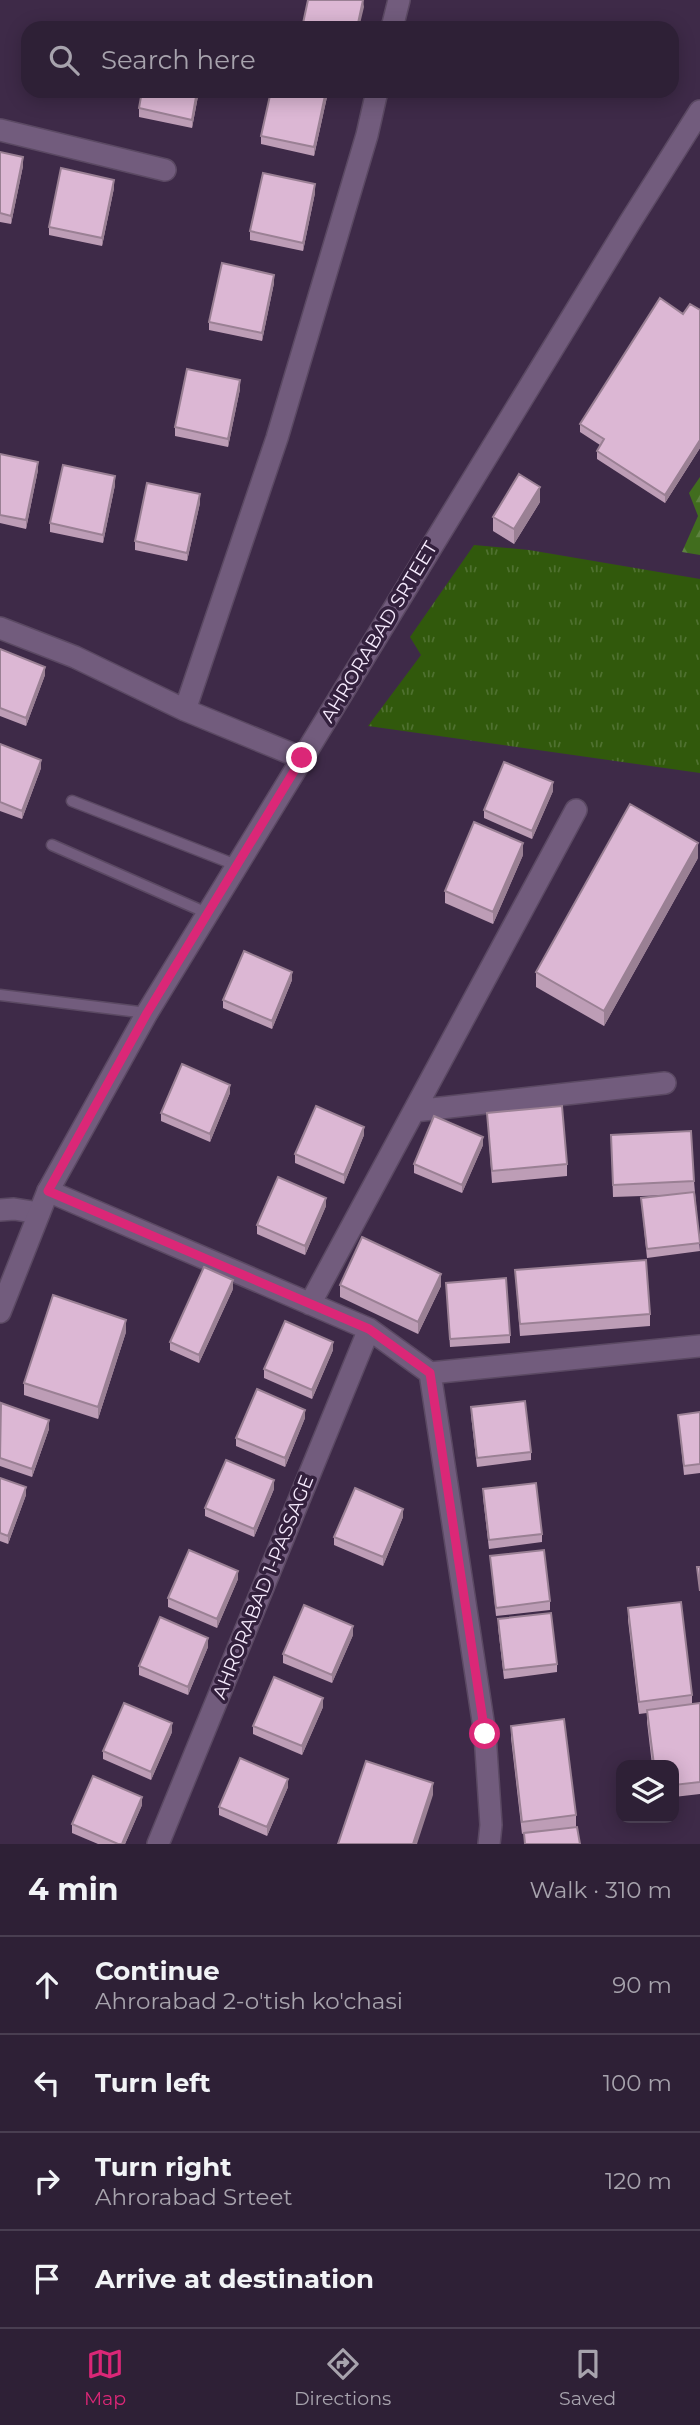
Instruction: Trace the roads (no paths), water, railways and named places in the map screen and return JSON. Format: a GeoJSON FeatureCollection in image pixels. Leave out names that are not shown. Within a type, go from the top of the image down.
{"type":"FeatureCollection","features":[{"type":"Feature","properties":{"kind":"street"},"geometry":{"type":"LineString","coordinates":[[394,21],[399,0]]}},
{"type":"Feature","properties":{"kind":"street"},"geometry":{"type":"LineString","coordinates":[[185,710],[277,438],[367,135],[375,98]]}},
{"type":"Feature","properties":{"kind":"street","name":"AHRORABAD SRTEET"},"geometry":{"type":"LineString","coordinates":[[0,1312],[48,1191],[147,1013],[700,111]]}},
{"type":"Feature","properties":{"kind":"street"},"geometry":{"type":"LineString","coordinates":[[0,130],[166,170]]}},
{"type":"Feature","properties":{"kind":"street"},"geometry":{"type":"LineString","coordinates":[[0,628],[75,657],[185,710],[302,758]]}},
{"type":"Feature","properties":{"kind":"street"},"geometry":{"type":"LineString","coordinates":[[310,1304],[576,810]]}},
{"type":"Feature","properties":{"kind":"street"},"geometry":{"type":"LineString","coordinates":[[414,1111],[665,1083]]}},
{"type":"Feature","properties":{"kind":"street"},"geometry":{"type":"LineString","coordinates":[[48,1191],[369,1329],[430,1373],[700,1346]]}},
{"type":"Feature","properties":{"kind":"street"},"geometry":{"type":"LineString","coordinates":[[0,1210],[39,1213]]}},
{"type":"Feature","properties":{"kind":"street","name":"AHRORABAD 1-PASSAGE"},"geometry":{"type":"LineString","coordinates":[[158,1844],[369,1329]]}},
{"type":"Feature","properties":{"kind":"street"},"geometry":{"type":"LineString","coordinates":[[430,1373],[485,1734],[491,1825],[489,1844]]}},
{"type":"Feature","properties":{"kind":"lane"},"geometry":{"type":"LineString","coordinates":[[72,801],[236,865]]}},
{"type":"Feature","properties":{"kind":"lane"},"geometry":{"type":"LineString","coordinates":[[52,845],[207,913]]}},
{"type":"Feature","properties":{"kind":"lane"},"geometry":{"type":"LineString","coordinates":[[0,995],[147,1013]]}}]}
